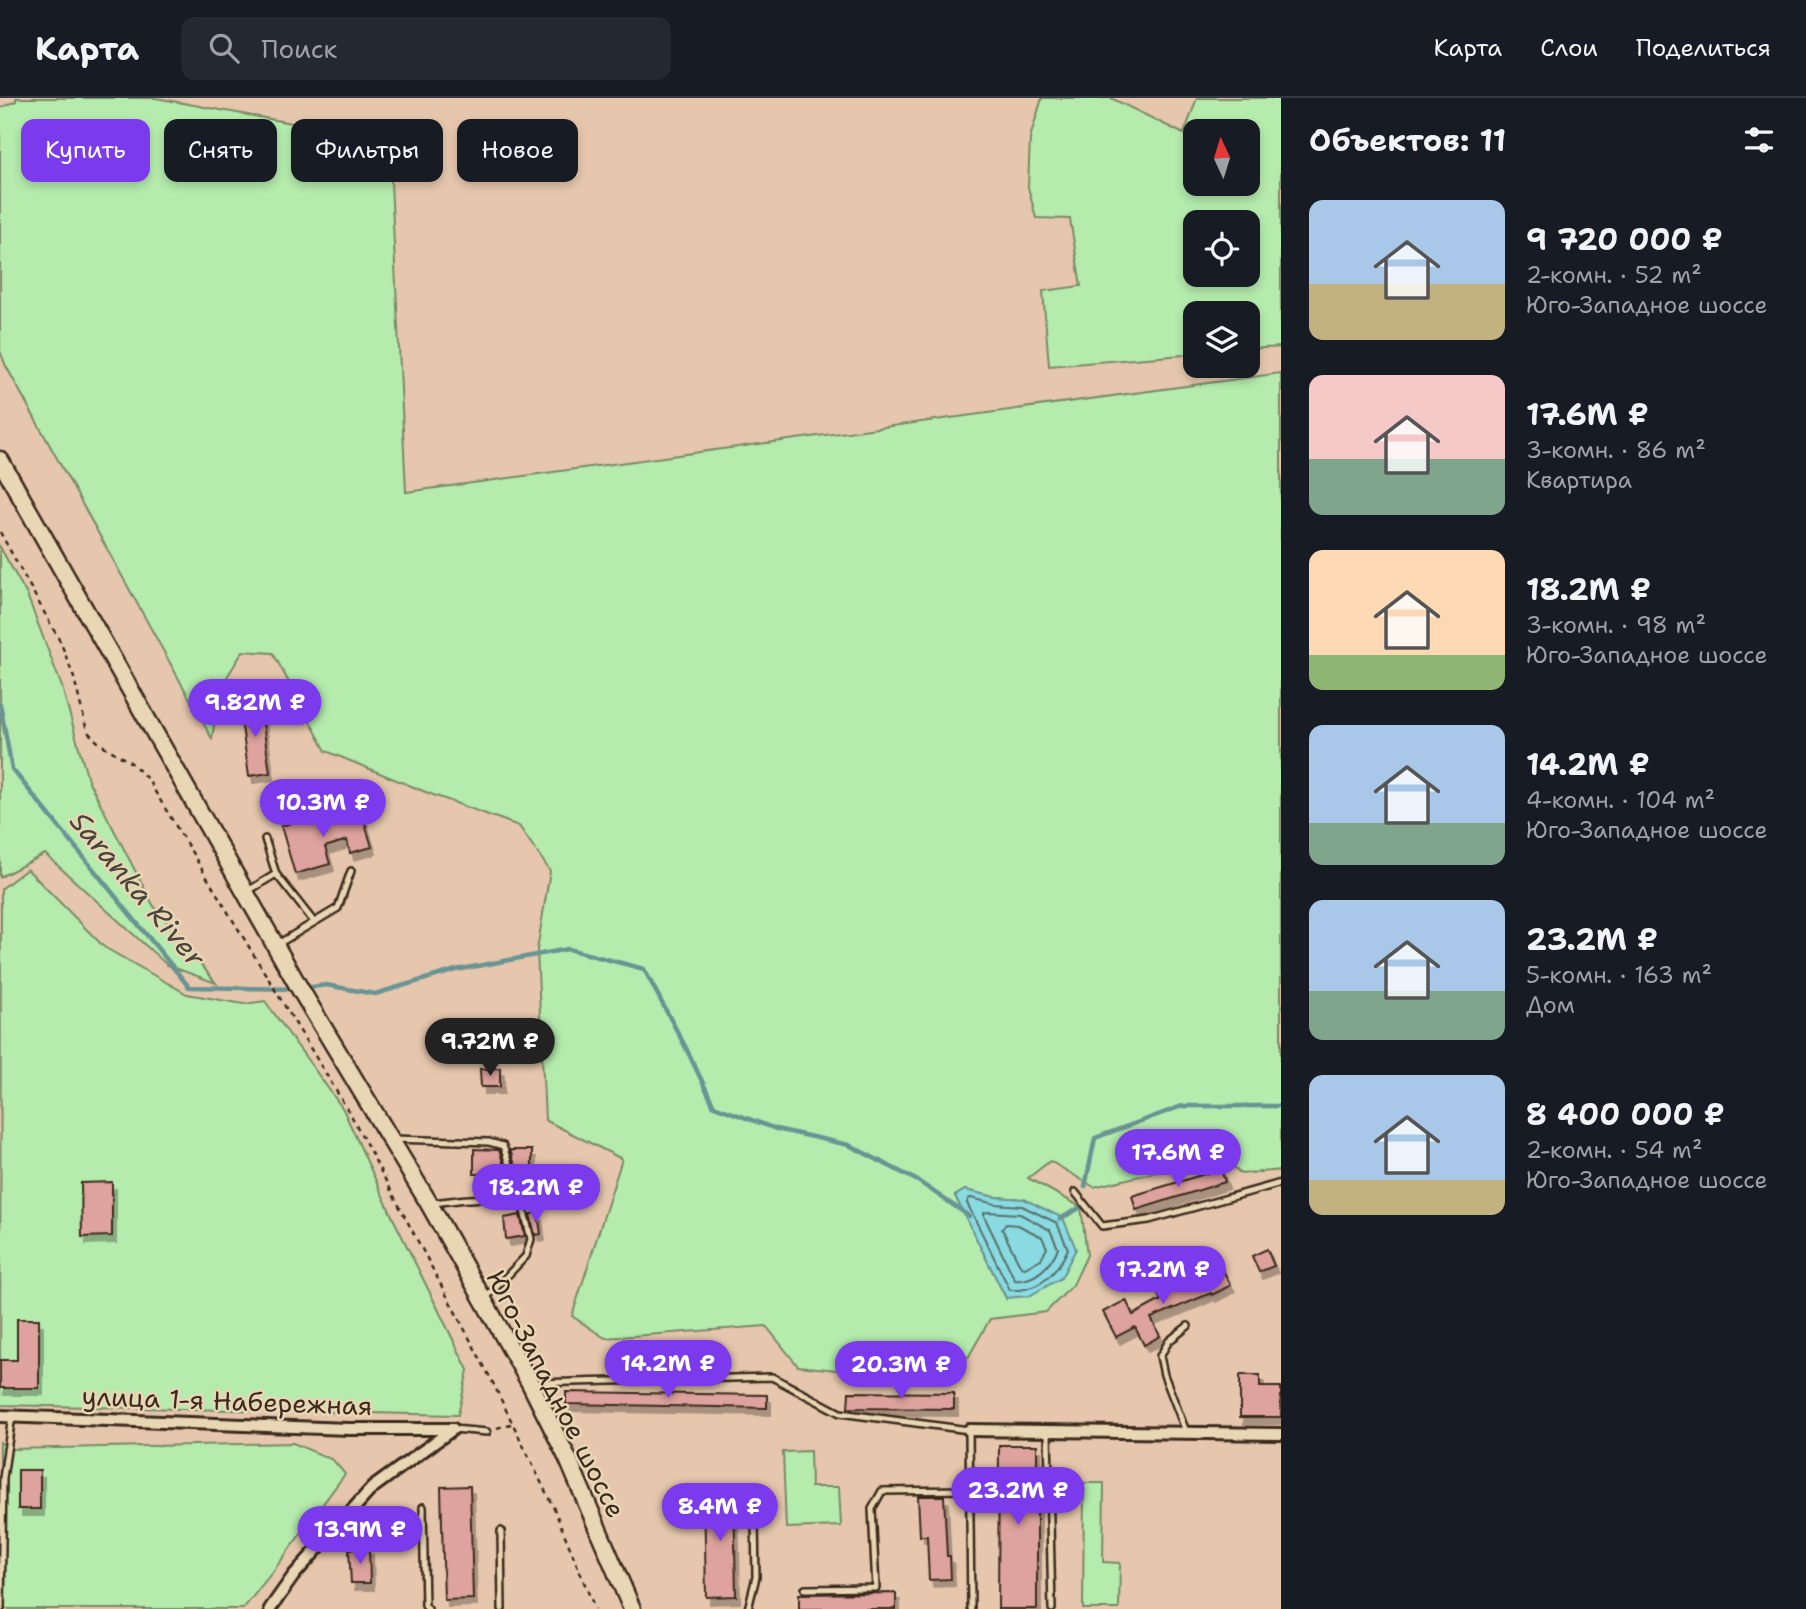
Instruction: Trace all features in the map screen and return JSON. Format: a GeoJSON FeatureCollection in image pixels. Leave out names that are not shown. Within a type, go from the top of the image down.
{"type":"FeatureCollection","features":[{"type":"Feature","properties":{"kind":"main road"},"geometry":{"type":"LineString","coordinates":[[0,460],[275,945]]}},
{"type":"Feature","properties":{"kind":"main road","name":"Юго-Западное шоссе"},"geometry":{"type":"LineString","coordinates":[[275,945],[429,1204],[530,1384],[568,1459],[632,1609]]}},
{"type":"Feature","properties":{"kind":"street","name":"улица 1-я Набережная"},"geometry":{"type":"LineString","coordinates":[[6,1416],[349,1429],[453,1429]]}},
{"type":"Feature","properties":{"kind":"street"},"geometry":{"type":"LineString","coordinates":[[270,1609],[294,1575],[372,1488],[453,1429]]}},
{"type":"Feature","properties":{"kind":"street"},"geometry":{"type":"LineString","coordinates":[[969,1430],[1281,1434]]}},
{"type":"Feature","properties":{"kind":"lane"},"geometry":{"type":"LineString","coordinates":[[265,839],[276,874],[314,922]]}},
{"type":"Feature","properties":{"kind":"lane"},"geometry":{"type":"LineString","coordinates":[[275,945],[338,908],[352,871]]}},
{"type":"Feature","properties":{"kind":"lane"},"geometry":{"type":"LineString","coordinates":[[246,892],[276,874]]}},
{"type":"Feature","properties":{"kind":"lane"},"geometry":{"type":"LineString","coordinates":[[391,1139],[489,1142],[503,1146],[531,1239],[526,1256],[482,1301]]}},
{"type":"Feature","properties":{"kind":"lane"},"geometry":{"type":"LineString","coordinates":[[1075,1192],[1102,1226],[1149,1220],[1281,1183]]}},
{"type":"Feature","properties":{"kind":"lane"},"geometry":{"type":"LineString","coordinates":[[429,1204],[502,1198],[522,1203]]}},
{"type":"Feature","properties":{"kind":"lane"},"geometry":{"type":"LineString","coordinates":[[1187,1434],[1164,1376],[1160,1356],[1169,1341],[1188,1326]]}},
{"type":"Feature","properties":{"kind":"lane"},"geometry":{"type":"LineString","coordinates":[[530,1384],[772,1377],[840,1413],[969,1430],[971,1609]]}},
{"type":"Feature","properties":{"kind":"lane"},"geometry":{"type":"LineString","coordinates":[[1,1609],[2,1478],[6,1416]]}},
{"type":"Feature","properties":{"kind":"lane"},"geometry":{"type":"LineString","coordinates":[[453,1429],[487,1432]]}},
{"type":"Feature","properties":{"kind":"lane"},"geometry":{"type":"LineString","coordinates":[[1048,1433],[1052,1609]]}},
{"type":"Feature","properties":{"kind":"lane"},"geometry":{"type":"LineString","coordinates":[[806,1589],[876,1588],[872,1509],[882,1490],[968,1490]]}},
{"type":"Feature","properties":{"kind":"lane"},"geometry":{"type":"LineString","coordinates":[[423,1507],[425,1606],[428,1609]]}},
{"type":"Feature","properties":{"kind":"lane"},"geometry":{"type":"LineString","coordinates":[[748,1609],[756,1577],[755,1522]]}},
{"type":"Feature","properties":{"kind":"lane"},"geometry":{"type":"LineString","coordinates":[[500,1531],[502,1609]]}},
{"type":"Feature","properties":{"kind":"path"},"geometry":{"type":"LineString","coordinates":[[0,532],[61,643],[74,678],[88,731],[99,743],[133,764],[148,780],[352,1118],[492,1381],[555,1511],[595,1609]]}},
{"type":"Feature","properties":{"kind":"path"},"geometry":{"type":"LineString","coordinates":[[487,1432],[512,1423]]}},
{"type":"Feature","properties":{"kind":"green space"},"geometry":{"type":"Polygon","coordinates":[[[16,98],[156,98],[270,119],[164,119],[164,182],[277,182],[277,120],[291,123],[291,182],[391,182],[406,492],[1260,378],[1281,373],[1281,1170],[1241,1174],[1223,1156],[1094,1187],[1050,1161],[1028,1178],[1081,1207],[1087,1255],[1073,1285],[1046,1312],[990,1319],[969,1356],[935,1380],[798,1366],[766,1326],[605,1338],[572,1316],[622,1159],[545,1120],[537,950],[550,871],[519,826],[428,793],[326,751],[273,653],[243,651],[219,690],[212,739],[0,351],[0,108],[16,101],[16,98]],[[965,1190],[955,1196],[1006,1298],[1024,1199],[995,1197],[965,1190]]]}},
{"type":"Feature","properties":{"kind":"green space"},"geometry":{"type":"Polygon","coordinates":[[[1042,98],[1111,98],[1183,134],[1183,196],[1260,196],[1260,119],[1189,119],[1197,98],[1281,98],[1281,347],[1260,348],[1260,301],[1183,301],[1183,355],[1049,366],[1043,291],[1081,286],[1070,219],[1036,218],[1028,187],[1030,138],[1042,98]]]}},
{"type":"Feature","properties":{"kind":"green space"},"geometry":{"type":"Polygon","coordinates":[[[0,547],[27,595],[62,687],[88,780],[153,905],[216,983],[167,965],[45,854],[0,877],[0,547]]]}},
{"type":"Feature","properties":{"kind":"green space"},"geometry":{"type":"Polygon","coordinates":[[[27,869],[104,947],[187,994],[244,1004],[265,1001],[343,1109],[468,1370],[458,1415],[0,1405],[1,889],[27,869]]]}},
{"type":"Feature","properties":{"kind":"green space"},"geometry":{"type":"Polygon","coordinates":[[[0,1442],[11,1449],[293,1443],[333,1460],[345,1474],[243,1609],[0,1609],[0,1442]]]}},
{"type":"Feature","properties":{"kind":"green space"},"geometry":{"type":"Polygon","coordinates":[[[810,1451],[811,1487],[839,1487],[841,1526],[786,1528],[783,1452],[810,1451]]]}},
{"type":"Feature","properties":{"kind":"green space"},"geometry":{"type":"Polygon","coordinates":[[[1084,1483],[1104,1483],[1103,1562],[1120,1563],[1119,1609],[1083,1609],[1084,1483]]]}},
{"type":"Feature","properties":{"kind":"water"},"geometry":{"type":"Polygon","coordinates":[[[965,1190],[995,1197],[1024,1199],[1063,1218],[1076,1249],[1061,1278],[1029,1296],[1006,1298],[955,1196],[965,1190]]]}},
{"type":"Feature","properties":{"kind":"building"},"geometry":{"type":"Polygon","coordinates":[[[260,702],[270,773],[249,776],[239,705],[260,702]]]}},
{"type":"Feature","properties":{"kind":"building"},"geometry":{"type":"Polygon","coordinates":[[[341,808],[345,822],[363,817],[372,847],[350,853],[347,840],[325,847],[330,864],[295,874],[281,826],[341,808]]]}},
{"type":"Feature","properties":{"kind":"building"},"geometry":{"type":"Polygon","coordinates":[[[500,1068],[500,1087],[481,1087],[480,1069],[500,1068]]]}},
{"type":"Feature","properties":{"kind":"building"},"geometry":{"type":"Polygon","coordinates":[[[474,1149],[499,1150],[507,1174],[474,1174],[474,1149]]]}},
{"type":"Feature","properties":{"kind":"building"},"geometry":{"type":"Polygon","coordinates":[[[510,1150],[532,1150],[532,1174],[518,1174],[510,1150]]]}},
{"type":"Feature","properties":{"kind":"building"},"geometry":{"type":"Polygon","coordinates":[[[1221,1169],[1225,1182],[1136,1210],[1132,1196],[1221,1169]]]}},
{"type":"Feature","properties":{"kind":"building"},"geometry":{"type":"Polygon","coordinates":[[[112,1182],[112,1236],[82,1237],[81,1183],[112,1182]]]}},
{"type":"Feature","properties":{"kind":"building"},"geometry":{"type":"Polygon","coordinates":[[[538,1213],[541,1234],[535,1235],[530,1214],[538,1213]]]}},
{"type":"Feature","properties":{"kind":"building"},"geometry":{"type":"Polygon","coordinates":[[[520,1215],[525,1236],[506,1239],[504,1218],[520,1215]]]}},
{"type":"Feature","properties":{"kind":"building"},"geometry":{"type":"Polygon","coordinates":[[[1267,1249],[1274,1266],[1259,1272],[1252,1256],[1267,1249]]]}},
{"type":"Feature","properties":{"kind":"building"},"geometry":{"type":"Polygon","coordinates":[[[1221,1267],[1231,1285],[1151,1318],[1160,1336],[1144,1345],[1135,1327],[1116,1337],[1103,1312],[1126,1300],[1133,1315],[1161,1300],[1157,1293],[1185,1281],[1187,1286],[1221,1267]]]}},
{"type":"Feature","properties":{"kind":"building"},"geometry":{"type":"Polygon","coordinates":[[[17,1319],[39,1319],[39,1388],[0,1388],[0,1360],[17,1360],[17,1319]]]}},
{"type":"Feature","properties":{"kind":"building"},"geometry":{"type":"Polygon","coordinates":[[[1240,1375],[1260,1375],[1260,1387],[1281,1387],[1281,1417],[1240,1417],[1240,1375]]]}},
{"type":"Feature","properties":{"kind":"building"},"geometry":{"type":"Polygon","coordinates":[[[566,1392],[767,1395],[767,1408],[566,1404],[566,1392]]]}},
{"type":"Feature","properties":{"kind":"building"},"geometry":{"type":"Polygon","coordinates":[[[849,1392],[954,1393],[954,1409],[848,1408],[849,1392]]]}},
{"type":"Feature","properties":{"kind":"building"},"geometry":{"type":"Polygon","coordinates":[[[999,1445],[1037,1445],[1037,1609],[998,1609],[999,1445]]]}},
{"type":"Feature","properties":{"kind":"building"},"geometry":{"type":"Polygon","coordinates":[[[18,1470],[40,1470],[40,1509],[18,1509],[18,1470]]]}},
{"type":"Feature","properties":{"kind":"building"},"geometry":{"type":"Polygon","coordinates":[[[470,1486],[473,1599],[444,1600],[441,1487],[470,1486]]]}},
{"type":"Feature","properties":{"kind":"building"},"geometry":{"type":"Polygon","coordinates":[[[704,1489],[734,1489],[736,1596],[706,1597],[704,1489]]]}},
{"type":"Feature","properties":{"kind":"building"},"geometry":{"type":"Polygon","coordinates":[[[918,1496],[944,1496],[951,1579],[929,1580],[927,1536],[920,1536],[918,1496]]]}},
{"type":"Feature","properties":{"kind":"building"},"geometry":{"type":"Polygon","coordinates":[[[369,1548],[370,1583],[351,1583],[349,1549],[369,1548]]]}},
{"type":"Feature","properties":{"kind":"building"},"geometry":{"type":"Polygon","coordinates":[[[896,1593],[896,1609],[799,1609],[799,1594],[896,1593]]]}},
{"type":"Feature","properties":{"kind":"waterway","name":"Saranka River"},"geometry":{"type":"LineString","coordinates":[[0,704],[12,769],[189,987],[296,989]]}},
{"type":"Feature","properties":{"kind":"waterway","name":"Saranka River"},"geometry":{"type":"LineString","coordinates":[[305,988],[326,985],[375,994],[456,970],[568,949],[644,969],[714,1106],[776,1129],[849,1145],[918,1181],[969,1216]]}},
{"type":"Feature","properties":{"kind":"waterway","name":"Saranka River"},"geometry":{"type":"LineString","coordinates":[[1085,1187],[1095,1138],[1182,1106],[1281,1106]]}},
{"type":"Feature","properties":{"kind":"waterway","name":"Saranka River"},"geometry":{"type":"LineString","coordinates":[[1060,1219],[1081,1207]]}}]}
